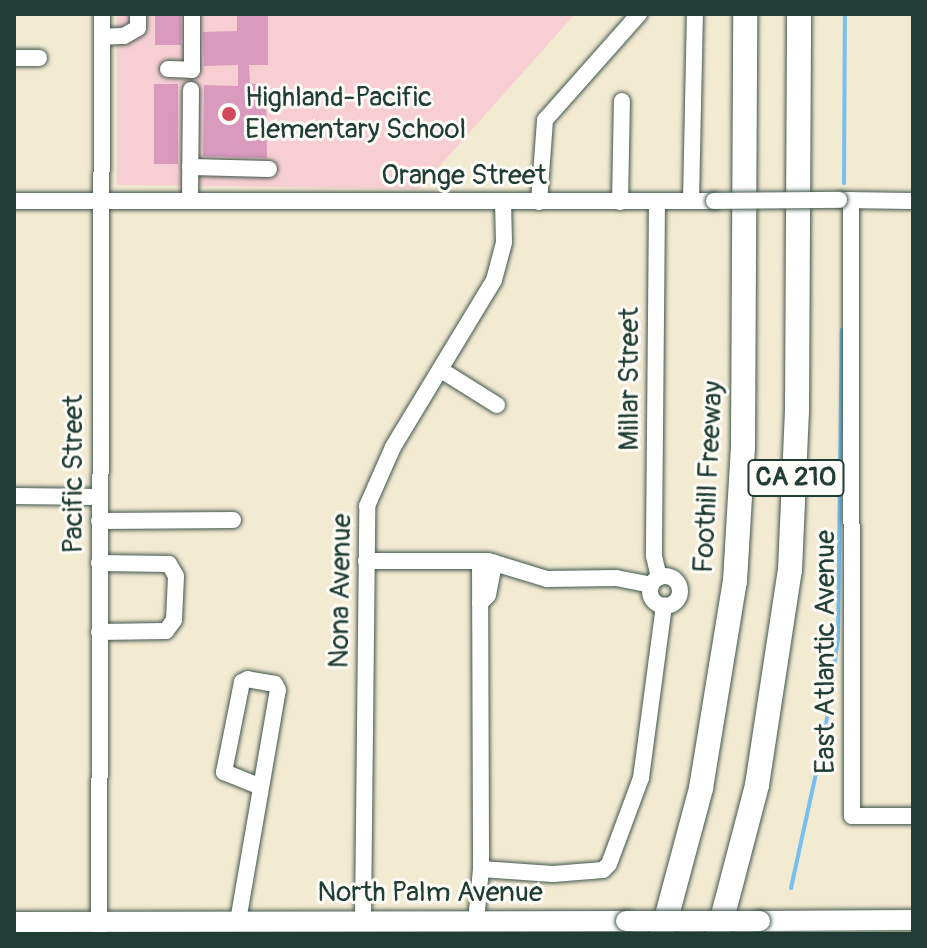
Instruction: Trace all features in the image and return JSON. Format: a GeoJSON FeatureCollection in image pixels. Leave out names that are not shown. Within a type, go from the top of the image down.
{"type":"FeatureCollection","features":[{"type":"Feature","properties":{"kind":"highway","name":"Foothill Freeway"},"geometry":{"type":"LineString","coordinates":[[662,934],[701,788],[727,647],[743,446],[745,14]]}},
{"type":"Feature","properties":{"kind":"highway","name":"CA 210"},"geometry":{"type":"LineString","coordinates":[[718,934],[760,771],[790,570],[796,441],[799,14]]}},
{"type":"Feature","properties":{"kind":"highway"},"geometry":{"type":"LineString","coordinates":[[636,928],[688,801],[727,647]]}},
{"type":"Feature","properties":{"kind":"main road","name":"North Palm Avenue"},"geometry":{"type":"LineString","coordinates":[[14,922],[99,928],[238,921],[476,921],[561,928],[636,928],[760,921],[819,927],[913,920]]}},
{"type":"Feature","properties":{"kind":"street","name":"Pacific Street"},"geometry":{"type":"LineString","coordinates":[[99,928],[102,14]]}},
{"type":"Feature","properties":{"kind":"street"},"geometry":{"type":"LineString","coordinates":[[102,37],[124,36],[138,28],[138,14]]}},
{"type":"Feature","properties":{"kind":"street"},"geometry":{"type":"LineString","coordinates":[[168,69],[192,70],[192,14]]}},
{"type":"Feature","properties":{"kind":"street"},"geometry":{"type":"LineString","coordinates":[[539,202],[545,120],[639,14]]}},
{"type":"Feature","properties":{"kind":"street"},"geometry":{"type":"LineString","coordinates":[[691,201],[695,14]]}},
{"type":"Feature","properties":{"kind":"street"},"geometry":{"type":"LineString","coordinates":[[14,58],[39,58]]}},
{"type":"Feature","properties":{"kind":"street"},"geometry":{"type":"LineString","coordinates":[[190,201],[191,90]]}},
{"type":"Feature","properties":{"kind":"street"},"geometry":{"type":"LineString","coordinates":[[620,202],[622,101]]}},
{"type":"Feature","properties":{"kind":"street"},"geometry":{"type":"LineString","coordinates":[[190,167],[269,169]]}},
{"type":"Feature","properties":{"kind":"street","name":"East Atlantic Avenue"},"geometry":{"type":"LineString","coordinates":[[845,200],[852,816],[913,816]]}},
{"type":"Feature","properties":{"kind":"street","name":"Orange Street"},"geometry":{"type":"LineString","coordinates":[[14,201],[913,201]]}},
{"type":"Feature","properties":{"kind":"street","name":"Millar Street"},"geometry":{"type":"LineString","coordinates":[[655,581],[657,201]]}},
{"type":"Feature","properties":{"kind":"street","name":"Nona Avenue"},"geometry":{"type":"LineString","coordinates":[[363,920],[367,506],[377,478],[494,280],[504,242],[503,202]]}},
{"type":"Feature","properties":{"kind":"street"},"geometry":{"type":"LineString","coordinates":[[441,370],[497,405]]}},
{"type":"Feature","properties":{"kind":"street"},"geometry":{"type":"LineString","coordinates":[[14,496],[100,497]]}},
{"type":"Feature","properties":{"kind":"street"},"geometry":{"type":"LineString","coordinates":[[99,521],[233,520]]}},
{"type":"Feature","properties":{"kind":"street"},"geometry":{"type":"LineString","coordinates":[[366,561],[487,562],[547,579],[673,579],[680,591],[677,600],[664,606]]}},
{"type":"Feature","properties":{"kind":"street"},"geometry":{"type":"LineString","coordinates":[[476,921],[481,869],[480,603],[487,562]]}},
{"type":"Feature","properties":{"kind":"street"},"geometry":{"type":"LineString","coordinates":[[99,563],[169,564],[176,576],[174,620],[166,631],[99,632]]}},
{"type":"Feature","properties":{"kind":"street"},"geometry":{"type":"LineString","coordinates":[[655,581],[652,599],[664,606]]}},
{"type":"Feature","properties":{"kind":"street"},"geometry":{"type":"LineString","coordinates":[[481,869],[553,874],[603,870],[609,864],[641,778],[664,606]]}},
{"type":"Feature","properties":{"kind":"street"},"geometry":{"type":"LineString","coordinates":[[238,921],[261,808],[259,786],[278,690],[275,684],[248,679],[242,682],[224,772],[259,786]]}},
{"type":"Feature","properties":{"kind":"shaded area"},"geometry":{"type":"Polygon","coordinates":[[[117,14],[575,14],[419,189],[117,185],[117,14]]]}},
{"type":"Feature","properties":{"kind":"building"},"geometry":{"type":"Polygon","coordinates":[[[155,14],[181,14],[181,45],[155,45],[155,14]]]}},
{"type":"Feature","properties":{"kind":"building"},"geometry":{"type":"Polygon","coordinates":[[[237,14],[268,14],[268,65],[249,65],[250,83],[266,86],[267,158],[203,156],[204,85],[238,86],[238,65],[204,66],[203,32],[237,31],[237,14]]]}},
{"type":"Feature","properties":{"kind":"building"},"geometry":{"type":"Polygon","coordinates":[[[154,84],[178,84],[178,164],[154,164],[154,84]]]}},
{"type":"Feature","properties":{"kind":"waterway"},"geometry":{"type":"LineString","coordinates":[[844,183],[845,14]]}},
{"type":"Feature","properties":{"kind":"waterway"},"geometry":{"type":"LineString","coordinates":[[791,888],[825,732],[838,638],[842,330]]}},
{"type":"Feature","properties":{"kind":"place","name":"Highland-Pacific Elementary School"},"geometry":{"type":"Point","coordinates":[229,114]}}]}
